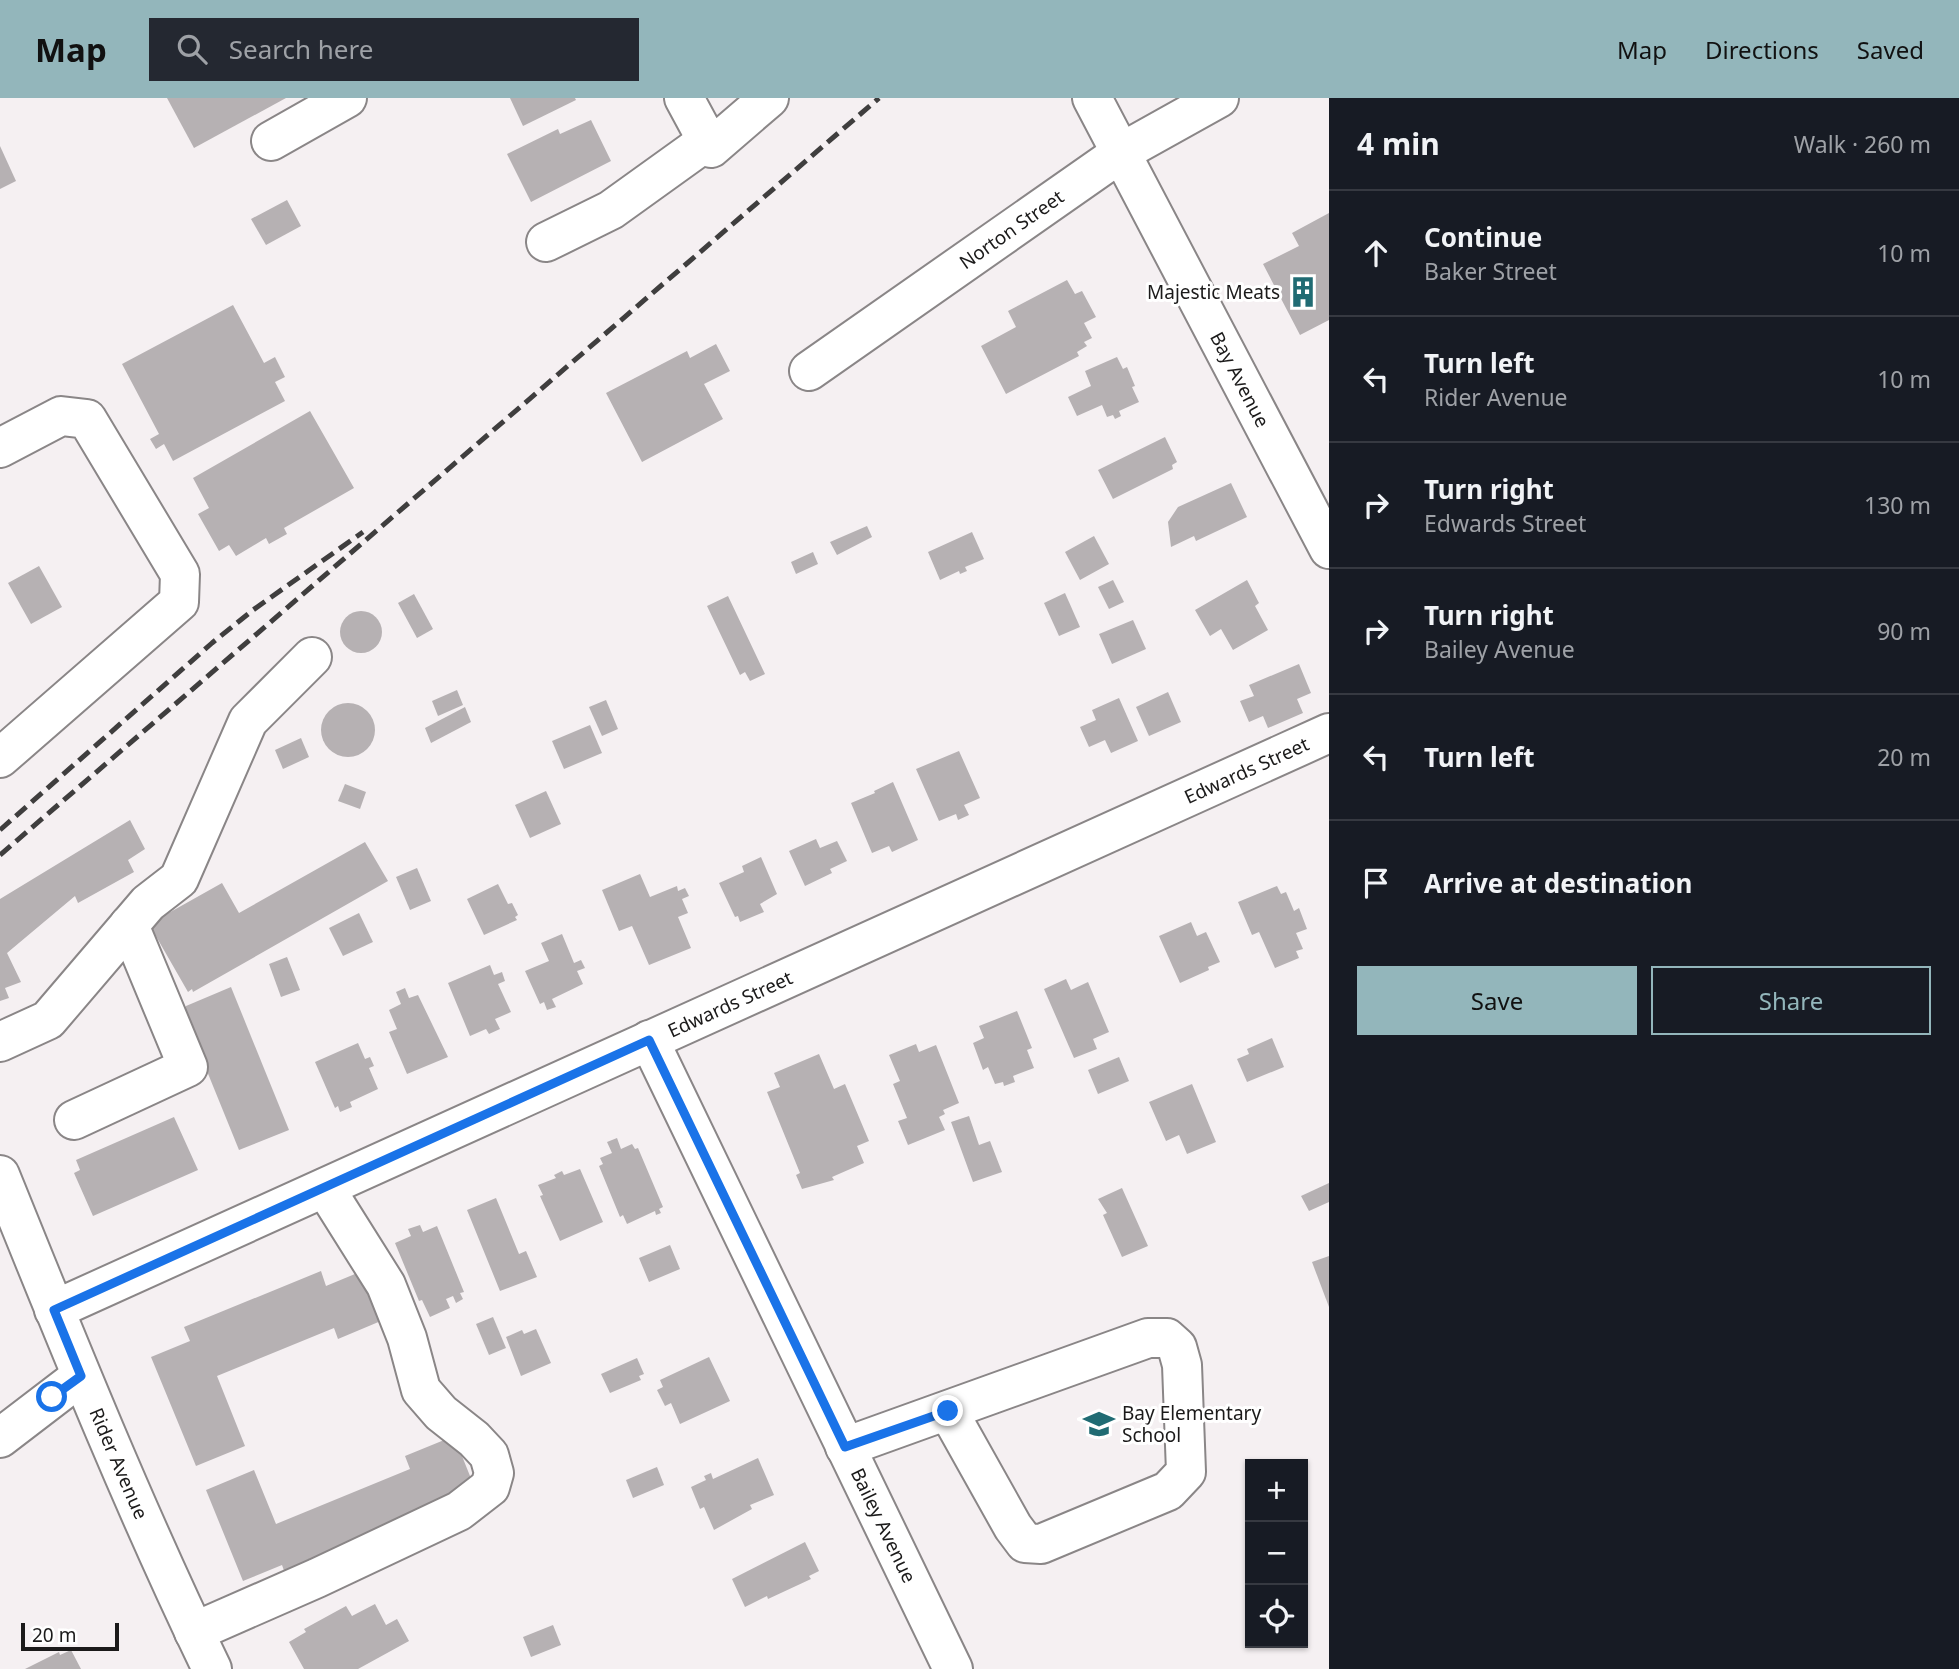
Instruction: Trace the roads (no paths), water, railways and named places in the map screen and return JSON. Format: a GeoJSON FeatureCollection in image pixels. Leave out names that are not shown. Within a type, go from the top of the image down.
{"type":"FeatureCollection","features":[{"type":"Feature","properties":{"kind":"street"},"geometry":{"type":"LineString","coordinates":[[271,141],[347,98]]}},
{"type":"Feature","properties":{"kind":"street"},"geometry":{"type":"LineString","coordinates":[[684,98],[711,148],[769,98]]}},
{"type":"Feature","properties":{"kind":"street","name":"Bay Avenue"},"geometry":{"type":"LineString","coordinates":[[1092,98],[1329,549]]}},
{"type":"Feature","properties":{"kind":"street","name":"Norton Street"},"geometry":{"type":"LineString","coordinates":[[809,371],[1122,152],[1219,98]]}},
{"type":"Feature","properties":{"kind":"street"},"geometry":{"type":"LineString","coordinates":[[546,242],[611,210],[707,141]]}},
{"type":"Feature","properties":{"kind":"street"},"geometry":{"type":"LineString","coordinates":[[0,448],[61,416],[87,419],[180,575],[179,602],[0,758]]}},
{"type":"Feature","properties":{"kind":"street"},"geometry":{"type":"LineString","coordinates":[[0,1042],[48,1020],[148,903],[179,879],[248,721],[312,657]]}},
{"type":"Feature","properties":{"kind":"street","name":"Edwards Street"},"geometry":{"type":"LineString","coordinates":[[54,1310],[1329,733]]}},
{"type":"Feature","properties":{"kind":"street"},"geometry":{"type":"LineString","coordinates":[[74,1120],[188,1067],[129,925]]}},
{"type":"Feature","properties":{"kind":"street","name":"Bailey Avenue"},"geometry":{"type":"LineString","coordinates":[[649,1040],[953,1669]]}},
{"type":"Feature","properties":{"kind":"street","name":"Rider Avenue"},"geometry":{"type":"LineString","coordinates":[[0,1175],[81,1376],[212,1669]]}},
{"type":"Feature","properties":{"kind":"street"},"geometry":{"type":"LineString","coordinates":[[194,1632],[459,1511],[490,1487],[494,1473],[489,1455],[474,1439],[441,1413],[421,1390],[407,1338],[386,1285],[369,1254],[325,1188]]}},
{"type":"Feature","properties":{"kind":"street"},"geometry":{"type":"LineString","coordinates":[[845,1447],[1148,1338],[1167,1338],[1177,1347],[1182,1365],[1186,1472],[1168,1490],[1041,1544],[1025,1543],[1013,1527],[948,1411]]}},
{"type":"Feature","properties":{"kind":"street"},"geometry":{"type":"LineString","coordinates":[[0,1438],[81,1376]]}},
{"type":"Feature","properties":{"kind":"railway"},"geometry":{"type":"LineString","coordinates":[[0,855],[879,98]]}},
{"type":"Feature","properties":{"kind":"railway"},"geometry":{"type":"LineString","coordinates":[[0,830],[212,643],[253,610],[363,532]]}},
{"type":"Feature","properties":{"kind":"place","name":"Majestic Meats"},"geometry":{"type":"Point","coordinates":[1303,292]}},
{"type":"Feature","properties":{"kind":"place","name":"Bay Elementary School"},"geometry":{"type":"Point","coordinates":[1099,1424]}}]}
